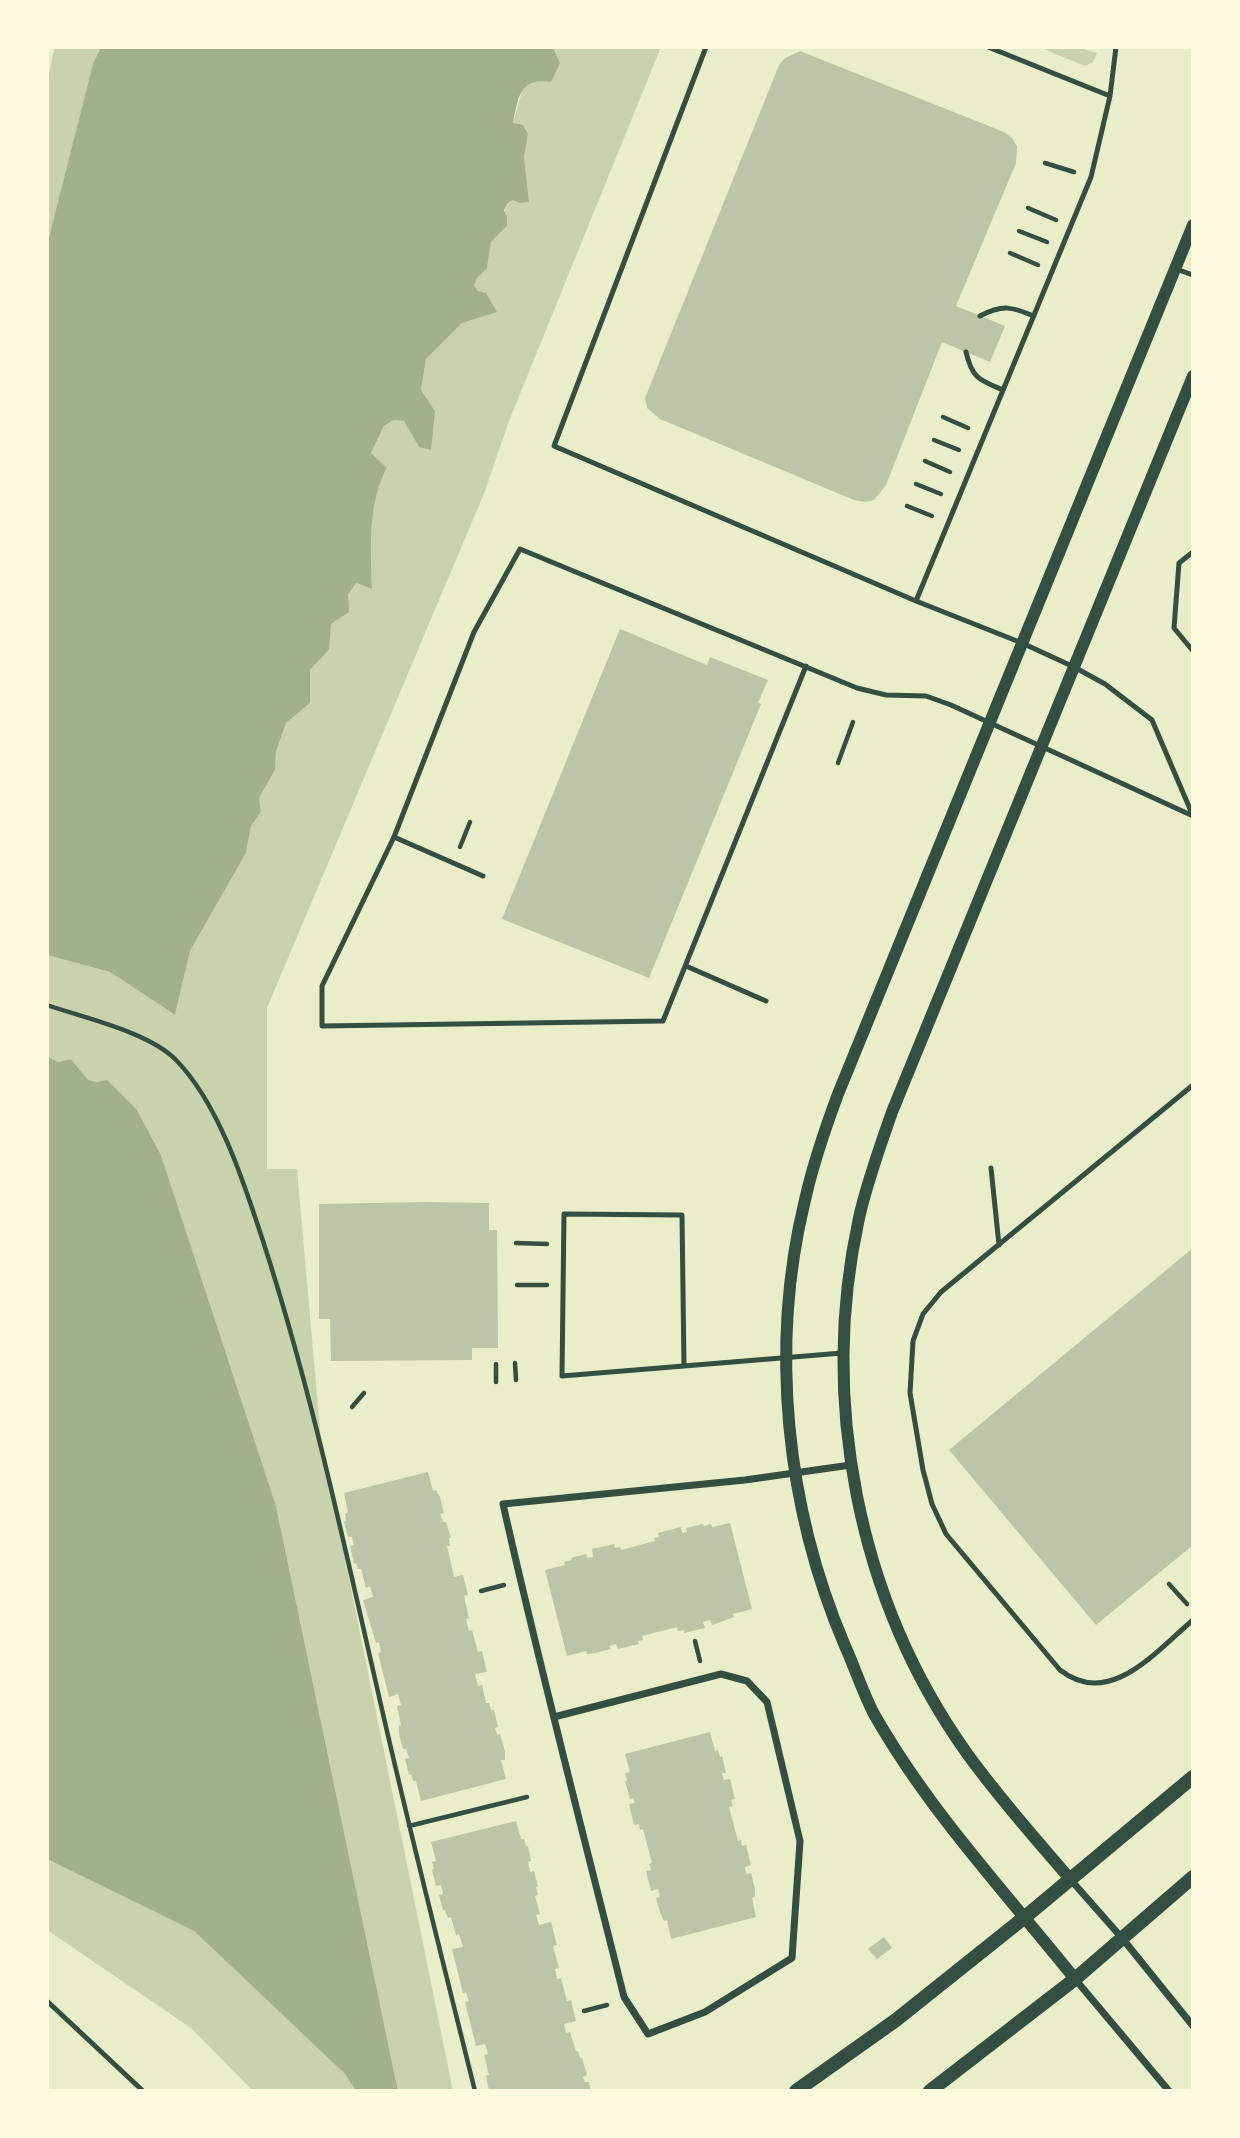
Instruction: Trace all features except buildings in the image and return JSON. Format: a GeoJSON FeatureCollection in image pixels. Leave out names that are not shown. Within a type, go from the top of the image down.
{"type":"FeatureCollection","features":[{"type":"Feature","properties":{"kind":"main road"},"geometry":{"type":"LineString","coordinates":[[796,2091],[896,2020],[1193,1777]]}},
{"type":"Feature","properties":{"kind":"main road"},"geometry":{"type":"LineString","coordinates":[[930,2091],[1075,1979],[1193,1877]]}},
{"type":"Feature","properties":{"kind":"street"},"geometry":{"type":"LineString","coordinates":[[1169,2091],[944,1819],[873,1711],[828,1605],[809,1537],[789,1425],[786,1357],[788,1312],[797,1240],[820,1146],[838,1094],[1193,225]]}},
{"type":"Feature","properties":{"kind":"street"},"geometry":{"type":"LineString","coordinates":[[1193,376],[892,1112],[873,1165],[859,1218],[850,1273],[844,1353],[847,1430],[860,1514],[887,1603],[915,1665],[965,1751],[999,1796],[1122,1938],[1193,2026]]}},
{"type":"Feature","properties":{"kind":"street"},"geometry":{"type":"LineString","coordinates":[[554,1717],[721,1674],[747,1681],[767,1702],[800,1841],[792,1958],[705,2012],[648,2034],[624,1997],[554,1717],[503,1504],[745,1480],[851,1465]]}},
{"type":"Feature","properties":{"kind":"lane"},"geometry":{"type":"LineString","coordinates":[[706,47],[554,446],[916,601],[1022,643],[1105,684],[1152,720],[1193,816]]}},
{"type":"Feature","properties":{"kind":"lane"},"geometry":{"type":"LineString","coordinates":[[988,47],[1110,96]]}},
{"type":"Feature","properties":{"kind":"lane"},"geometry":{"type":"LineString","coordinates":[[916,601],[1091,177],[1110,96],[1116,47]]}},
{"type":"Feature","properties":{"kind":"lane"},"geometry":{"type":"LineString","coordinates":[[1176,269],[1193,275]]}},
{"type":"Feature","properties":{"kind":"lane"},"geometry":{"type":"LineString","coordinates":[[980,316],[996,308],[1014,308],[1034,316]]}},
{"type":"Feature","properties":{"kind":"lane"},"geometry":{"type":"LineString","coordinates":[[966,352],[970,370],[984,382],[1003,390]]}},
{"type":"Feature","properties":{"kind":"lane"},"geometry":{"type":"LineString","coordinates":[[806,666],[663,1021],[322,1026],[322,986],[394,837],[474,632],[520,549],[806,666],[857,688],[886,695],[926,696],[989,722],[1193,816]]}},
{"type":"Feature","properties":{"kind":"lane"},"geometry":{"type":"LineString","coordinates":[[1193,552],[1179,564],[1174,628],[1193,651]]}},
{"type":"Feature","properties":{"kind":"lane"},"geometry":{"type":"LineString","coordinates":[[394,837],[482,876]]}},
{"type":"Feature","properties":{"kind":"lane"},"geometry":{"type":"LineString","coordinates":[[686,966],[766,1001]]}},
{"type":"Feature","properties":{"kind":"lane"},"geometry":{"type":"LineString","coordinates":[[1193,1084],[941,1292],[923,1314],[913,1341],[911,1393],[923,1470],[932,1504],[946,1534],[1053,1664],[1068,1676],[1087,1684],[1108,1683],[1126,1676],[1193,1620]]}},
{"type":"Feature","properties":{"kind":"lane"},"geometry":{"type":"LineString","coordinates":[[991,1168],[999,1245]]}},
{"type":"Feature","properties":{"kind":"lane"},"geometry":{"type":"LineString","coordinates":[[684,1366],[682,1215],[564,1214],[562,1376],[844,1353]]}},
{"type":"Feature","properties":{"kind":"lane"},"geometry":{"type":"LineString","coordinates":[[47,2001],[143,2091]]}},
{"type":"Feature","properties":{"kind":"lane"},"geometry":{"type":"LineString","coordinates":[[47,2011],[56,2009]]}},
{"type":"Feature","properties":{"kind":"path"},"geometry":{"type":"LineString","coordinates":[[1045,163],[1069,171]]}},
{"type":"Feature","properties":{"kind":"path"},"geometry":{"type":"LineString","coordinates":[[1027,208],[1052,218]]}},
{"type":"Feature","properties":{"kind":"path"},"geometry":{"type":"LineString","coordinates":[[1018,231],[1043,240]]}},
{"type":"Feature","properties":{"kind":"path"},"geometry":{"type":"LineString","coordinates":[[1010,253],[1033,263]]}},
{"type":"Feature","properties":{"kind":"path"},"geometry":{"type":"LineString","coordinates":[[943,417],[967,427]]}},
{"type":"Feature","properties":{"kind":"path"},"geometry":{"type":"LineString","coordinates":[[934,440],[958,449]]}},
{"type":"Feature","properties":{"kind":"path"},"geometry":{"type":"LineString","coordinates":[[925,461],[948,472]]}},
{"type":"Feature","properties":{"kind":"path"},"geometry":{"type":"LineString","coordinates":[[916,484],[940,494]]}},
{"type":"Feature","properties":{"kind":"path"},"geometry":{"type":"LineString","coordinates":[[907,506],[931,516]]}},
{"type":"Feature","properties":{"kind":"path"},"geometry":{"type":"LineString","coordinates":[[838,763],[853,722]]}},
{"type":"Feature","properties":{"kind":"path"},"geometry":{"type":"LineString","coordinates":[[460,847],[470,822]]}},
{"type":"Feature","properties":{"kind":"path"},"geometry":{"type":"LineString","coordinates":[[47,1005],[152,1042],[174,1058],[191,1078],[223,1132],[282,1300],[316,1422],[408,1826],[475,2091]]}},
{"type":"Feature","properties":{"kind":"path"},"geometry":{"type":"LineString","coordinates":[[516,1243],[545,1244]]}},
{"type":"Feature","properties":{"kind":"path"},"geometry":{"type":"LineString","coordinates":[[517,1284],[546,1284]]}},
{"type":"Feature","properties":{"kind":"path"},"geometry":{"type":"LineString","coordinates":[[515,1363],[516,1380]]}},
{"type":"Feature","properties":{"kind":"path"},"geometry":{"type":"LineString","coordinates":[[496,1364],[496,1382]]}},
{"type":"Feature","properties":{"kind":"path"},"geometry":{"type":"LineString","coordinates":[[352,1407],[364,1393]]}},
{"type":"Feature","properties":{"kind":"path"},"geometry":{"type":"LineString","coordinates":[[1169,1584],[1190,1608],[1193,1607]]}},
{"type":"Feature","properties":{"kind":"path"},"geometry":{"type":"LineString","coordinates":[[481,1591],[501,1586]]}},
{"type":"Feature","properties":{"kind":"path"},"geometry":{"type":"LineString","coordinates":[[695,1641],[701,1663]]}},
{"type":"Feature","properties":{"kind":"path"},"geometry":{"type":"LineString","coordinates":[[408,1826],[527,1797]]}},
{"type":"Feature","properties":{"kind":"path"},"geometry":{"type":"LineString","coordinates":[[584,2011],[607,2005]]}},
{"type":"Feature","properties":{"kind":"shaded area"},"geometry":{"type":"Polygon","coordinates":[[[55,47],[101,47],[93,65],[47,245],[47,82],[55,47]]]}},
{"type":"Feature","properties":{"kind":"shaded area"},"geometry":{"type":"Polygon","coordinates":[[[101,47],[553,47],[560,63],[551,82],[533,83],[522,91],[519,97],[513,123],[523,125],[528,134],[524,157],[529,202],[520,203],[513,200],[508,203],[504,210],[507,226],[491,242],[487,268],[474,285],[478,291],[486,293],[497,312],[462,323],[426,359],[421,390],[435,411],[431,450],[419,447],[404,421],[394,420],[384,426],[371,453],[387,468],[373,512],[372,589],[356,583],[348,595],[349,612],[331,624],[329,650],[310,670],[310,703],[286,723],[276,752],[275,770],[259,798],[261,812],[251,826],[246,853],[190,951],[175,1015],[110,972],[47,955],[47,245],[93,64],[101,47]]]}},
{"type":"Feature","properties":{"kind":"shaded area"},"geometry":{"type":"Polygon","coordinates":[[[553,47],[661,47],[509,421],[485,491],[267,1008],[267,1169],[297,1169],[321,1441],[453,2091],[398,2091],[276,1506],[161,1155],[137,1110],[97,1082],[88,1080],[71,1059],[58,1062],[47,1056],[47,955],[110,972],[175,1015],[190,951],[246,853],[251,826],[261,812],[259,798],[275,770],[276,752],[286,723],[310,703],[310,670],[329,651],[330,624],[356,583],[372,589],[373,512],[387,469],[371,453],[384,426],[394,420],[404,421],[419,447],[435,411],[421,390],[426,359],[462,323],[478,291],[474,285],[477,278],[487,268],[491,242],[507,226],[507,205],[513,200],[529,202],[524,157],[528,134],[513,123],[523,88],[560,63],[553,47]]]}},
{"type":"Feature","properties":{"kind":"shaded area"},"geometry":{"type":"Polygon","coordinates":[[[1039,47],[1076,47],[1097,53],[1093,62],[1085,66],[1039,47]]]}},
{"type":"Feature","properties":{"kind":"shaded area"},"geometry":{"type":"Polygon","coordinates":[[[47,1056],[58,1062],[71,1059],[88,1080],[107,1080],[137,1110],[161,1155],[276,1506],[398,2091],[356,2091],[345,2074],[194,1931],[47,1859],[47,1056]]]}},
{"type":"Feature","properties":{"kind":"shaded area"},"geometry":{"type":"Polygon","coordinates":[[[47,1859],[194,1931],[345,2074],[356,2091],[253,2091],[191,2028],[47,1930],[47,1859]]]}}]}
